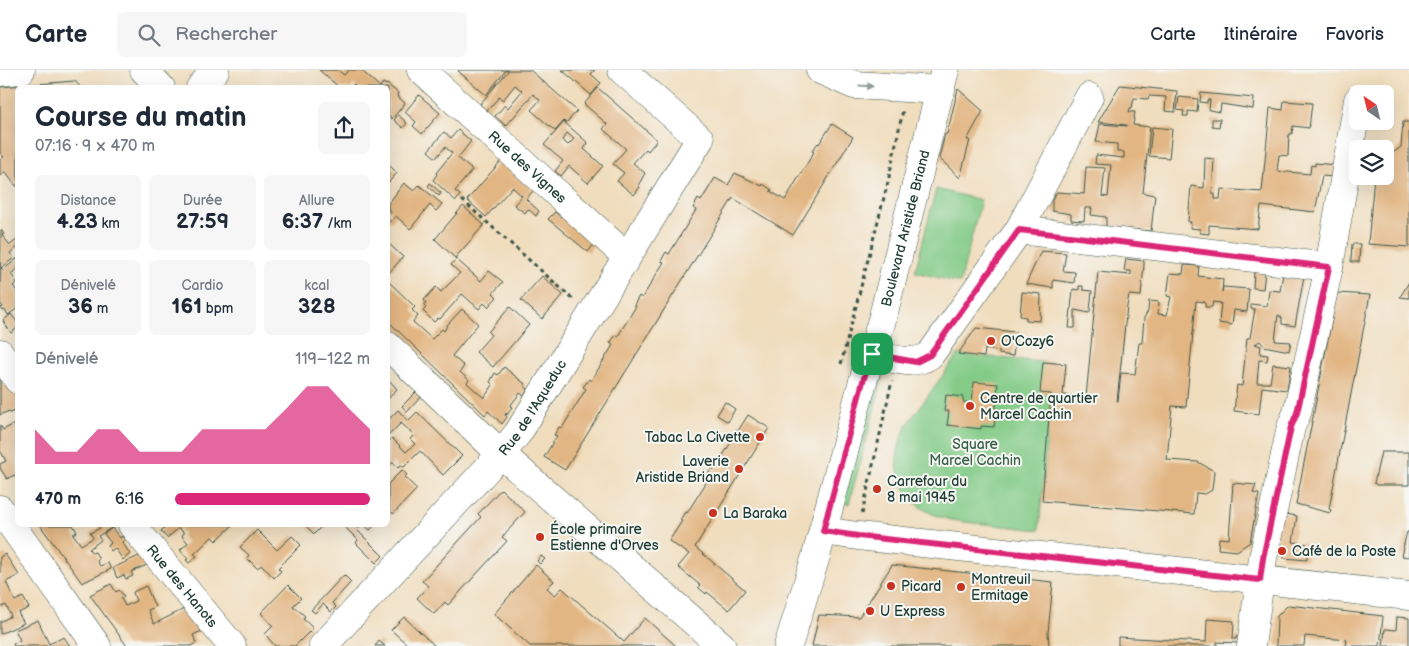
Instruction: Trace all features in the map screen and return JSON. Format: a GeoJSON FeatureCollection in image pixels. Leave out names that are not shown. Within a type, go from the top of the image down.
{"type":"FeatureCollection","features":[{"type":"Feature","properties":{"kind":"street"},"geometry":{"type":"LineString","coordinates":[[0,72],[21,70]]}},
{"type":"Feature","properties":{"kind":"street"},"geometry":{"type":"LineString","coordinates":[[144,70],[158,85]]}},
{"type":"Feature","properties":{"kind":"street"},"geometry":{"type":"LineString","coordinates":[[202,85],[215,70]]}},
{"type":"Feature","properties":{"kind":"street","name":"Rue de l'Aqueduc"},"geometry":{"type":"LineString","coordinates":[[323,646],[501,454],[518,433],[700,139],[622,70]]}},
{"type":"Feature","properties":{"kind":"street"},"geometry":{"type":"LineString","coordinates":[[820,70],[854,85],[907,88],[943,80]]}},
{"type":"Feature","properties":{"kind":"street","name":"Rue des Vignes"},"geometry":{"type":"LineString","coordinates":[[426,72],[627,257]]}},
{"type":"Feature","properties":{"kind":"street","name":"Boulevard Aristide Briand"},"geometry":{"type":"LineString","coordinates":[[788,646],[823,531],[861,389],[882,320],[943,80]]}},
{"type":"Feature","properties":{"kind":"street"},"geometry":{"type":"LineString","coordinates":[[872,354],[916,362],[930,355],[1019,230],[1088,97]]}},
{"type":"Feature","properties":{"kind":"street"},"geometry":{"type":"LineString","coordinates":[[1251,646],[1263,558],[1291,427],[1297,413],[1329,267],[1353,130]]}},
{"type":"Feature","properties":{"kind":"street"},"geometry":{"type":"LineString","coordinates":[[1019,230],[1329,267]]}},
{"type":"Feature","properties":{"kind":"street"},"geometry":{"type":"LineString","coordinates":[[390,348],[501,454],[722,646]]}},
{"type":"Feature","properties":{"kind":"street"},"geometry":{"type":"LineString","coordinates":[[0,353],[15,376]]}},
{"type":"Feature","properties":{"kind":"street"},"geometry":{"type":"LineString","coordinates":[[0,509],[97,646]]}},
{"type":"Feature","properties":{"kind":"street","name":"Rue des Hanots"},"geometry":{"type":"LineString","coordinates":[[134,527],[232,646]]}},
{"type":"Feature","properties":{"kind":"street"},"geometry":{"type":"LineString","coordinates":[[823,531],[1409,596]]}},
{"type":"Feature","properties":{"kind":"path"},"geometry":{"type":"LineString","coordinates":[[841,365],[888,182],[907,88]]}},
{"type":"Feature","properties":{"kind":"path"},"geometry":{"type":"LineString","coordinates":[[462,200],[591,315]]}},
{"type":"Feature","properties":{"kind":"path"},"geometry":{"type":"LineString","coordinates":[[861,520],[892,380]]}},
{"type":"Feature","properties":{"kind":"green space"},"geometry":{"type":"Polygon","coordinates":[[[936,189],[981,200],[960,283],[915,272],[936,189]]]}},
{"type":"Feature","properties":{"kind":"green space","name":"Square Marcel Cachin"},"geometry":{"type":"Polygon","coordinates":[[[958,354],[1054,363],[1039,530],[947,519],[925,510],[916,503],[907,493],[901,481],[897,459],[899,445],[907,425],[958,354]]]}},
{"type":"Feature","properties":{"kind":"green space"},"geometry":{"type":"Polygon","coordinates":[[[874,374],[883,377],[849,504],[839,502],[874,374]]]}},
{"type":"Feature","properties":{"kind":"building"},"geometry":{"type":"Polygon","coordinates":[[[319,70],[338,70],[344,75],[349,70],[361,70],[378,85],[354,84],[336,85],[319,70]]]}},
{"type":"Feature","properties":{"kind":"building"},"geometry":{"type":"Polygon","coordinates":[[[459,70],[506,70],[486,95],[459,70]]]}},
{"type":"Feature","properties":{"kind":"building"},"geometry":{"type":"Polygon","coordinates":[[[506,70],[530,70],[577,111],[555,131],[531,110],[540,100],[533,94],[506,126],[495,116],[505,105],[508,108],[522,91],[515,85],[503,100],[499,97],[487,111],[480,104],[508,71],[506,70]]]}},
{"type":"Feature","properties":{"kind":"building"},"geometry":{"type":"Polygon","coordinates":[[[562,70],[595,70],[591,74],[601,83],[591,95],[562,70]]]}},
{"type":"Feature","properties":{"kind":"building"},"geometry":{"type":"Polygon","coordinates":[[[75,81],[78,85],[25,85],[75,81]]]}},
{"type":"Feature","properties":{"kind":"building"},"geometry":{"type":"Polygon","coordinates":[[[1120,85],[1177,91],[1175,112],[1165,111],[1166,97],[1149,96],[1148,99],[1134,98],[1129,112],[1135,112],[1133,125],[1150,127],[1143,193],[1155,195],[1151,231],[1106,227],[1106,217],[1091,215],[1092,208],[1085,208],[1084,221],[1071,220],[1071,214],[1052,211],[1052,200],[1057,192],[1084,194],[1086,167],[1105,168],[1102,196],[1108,197],[1111,165],[1095,164],[1096,155],[1124,158],[1124,152],[1117,152],[1117,144],[1096,142],[1100,124],[1127,125],[1098,122],[1120,85]]]}},
{"type":"Feature","properties":{"kind":"building"},"geometry":{"type":"Polygon","coordinates":[[[15,86],[15,185],[5,172],[0,176],[0,160],[4,157],[0,153],[0,87],[15,86]]]}},
{"type":"Feature","properties":{"kind":"building"},"geometry":{"type":"Polygon","coordinates":[[[390,86],[398,93],[397,96],[405,103],[392,119],[390,116],[390,86]]]}},
{"type":"Feature","properties":{"kind":"building"},"geometry":{"type":"Polygon","coordinates":[[[598,88],[657,140],[648,151],[646,149],[633,163],[645,173],[638,186],[640,187],[634,195],[617,181],[624,173],[613,164],[626,149],[603,129],[607,124],[584,104],[598,88]]]}},
{"type":"Feature","properties":{"kind":"building"},"geometry":{"type":"Polygon","coordinates":[[[958,89],[983,111],[967,140],[970,140],[960,178],[939,158],[958,89]]]}},
{"type":"Feature","properties":{"kind":"building"},"geometry":{"type":"Polygon","coordinates":[[[1201,93],[1254,98],[1253,109],[1221,104],[1220,112],[1209,110],[1210,100],[1207,100],[1207,103],[1200,102],[1201,93]]]}},
{"type":"Feature","properties":{"kind":"building"},"geometry":{"type":"Polygon","coordinates":[[[419,95],[440,113],[422,134],[413,126],[416,122],[405,112],[419,95]]]}},
{"type":"Feature","properties":{"kind":"building"},"geometry":{"type":"Polygon","coordinates":[[[1179,97],[1198,99],[1197,112],[1188,111],[1188,116],[1183,116],[1184,111],[1177,110],[1179,97]]]}},
{"type":"Feature","properties":{"kind":"building"},"geometry":{"type":"Polygon","coordinates":[[[1284,101],[1312,103],[1309,128],[1293,126],[1292,134],[1289,134],[1288,156],[1279,155],[1277,171],[1310,174],[1311,165],[1315,166],[1315,163],[1336,165],[1335,177],[1322,176],[1315,212],[1261,206],[1258,229],[1209,225],[1209,234],[1200,233],[1200,229],[1190,228],[1191,222],[1188,222],[1191,186],[1204,188],[1205,158],[1214,159],[1212,194],[1215,194],[1215,199],[1220,199],[1221,189],[1262,192],[1270,108],[1283,110],[1284,101]]]}},
{"type":"Feature","properties":{"kind":"building"},"geometry":{"type":"Polygon","coordinates":[[[398,115],[407,123],[403,128],[394,120],[398,115]]]}},
{"type":"Feature","properties":{"kind":"building"},"geometry":{"type":"Polygon","coordinates":[[[1212,119],[1220,119],[1219,127],[1212,126],[1212,119]]]}},
{"type":"Feature","properties":{"kind":"building"},"geometry":{"type":"Polygon","coordinates":[[[564,122],[588,143],[584,149],[603,166],[588,183],[569,166],[561,176],[555,171],[563,161],[544,145],[564,122]],[[567,133],[562,140],[568,145],[574,139],[567,133]]]}},
{"type":"Feature","properties":{"kind":"building"},"geometry":{"type":"Polygon","coordinates":[[[1403,122],[1409,122],[1409,247],[1368,244],[1373,185],[1394,185],[1394,152],[1401,147],[1403,122]]]}},
{"type":"Feature","properties":{"kind":"building"},"geometry":{"type":"Polygon","coordinates":[[[832,124],[853,137],[793,235],[733,198],[565,470],[544,457],[557,436],[554,435],[559,427],[562,428],[586,389],[583,387],[589,379],[591,381],[613,345],[610,343],[616,335],[618,336],[636,306],[634,305],[639,296],[642,298],[664,262],[661,261],[666,252],[669,254],[696,210],[693,208],[698,199],[701,201],[715,178],[728,185],[735,173],[762,186],[763,184],[772,190],[770,191],[785,200],[814,152],[812,151],[832,124]]]}},
{"type":"Feature","properties":{"kind":"building"},"geometry":{"type":"Polygon","coordinates":[[[1152,127],[1172,129],[1169,158],[1149,156],[1152,127]]]}},
{"type":"Feature","properties":{"kind":"building"},"geometry":{"type":"Polygon","coordinates":[[[458,130],[471,141],[458,158],[472,170],[455,191],[460,195],[456,201],[433,180],[436,173],[452,153],[445,147],[436,158],[428,151],[444,132],[451,138],[458,130]]]}},
{"type":"Feature","properties":{"kind":"building"},"geometry":{"type":"Polygon","coordinates":[[[501,161],[534,190],[526,199],[539,211],[536,216],[528,209],[525,213],[514,205],[522,196],[512,187],[486,217],[467,200],[501,161]]]}},
{"type":"Feature","properties":{"kind":"building"},"geometry":{"type":"Polygon","coordinates":[[[390,166],[397,173],[390,181],[390,166]]]}},
{"type":"Feature","properties":{"kind":"building"},"geometry":{"type":"Polygon","coordinates":[[[404,183],[414,191],[419,185],[442,204],[436,211],[430,205],[410,229],[396,216],[390,221],[390,201],[404,183]]]}},
{"type":"Feature","properties":{"kind":"building"},"geometry":{"type":"Polygon","coordinates":[[[430,183],[441,193],[439,196],[428,186],[430,183]]]}},
{"type":"Feature","properties":{"kind":"building"},"geometry":{"type":"Polygon","coordinates":[[[463,206],[484,225],[455,258],[435,239],[463,206]]]}},
{"type":"Feature","properties":{"kind":"building"},"geometry":{"type":"Polygon","coordinates":[[[555,212],[561,217],[563,215],[595,243],[588,252],[548,219],[555,212]]]}},
{"type":"Feature","properties":{"kind":"building"},"geometry":{"type":"Polygon","coordinates":[[[1,230],[4,234],[2,235],[10,245],[15,241],[15,249],[10,253],[14,258],[1,268],[3,270],[15,260],[15,271],[11,274],[15,280],[13,286],[15,289],[15,310],[8,315],[1,308],[3,307],[0,303],[1,230]]]}},
{"type":"Feature","properties":{"kind":"building"},"geometry":{"type":"Polygon","coordinates":[[[1352,244],[1360,244],[1359,262],[1351,262],[1352,244]]]}},
{"type":"Feature","properties":{"kind":"building"},"geometry":{"type":"Polygon","coordinates":[[[390,245],[403,257],[390,272],[390,245]]]}},
{"type":"Feature","properties":{"kind":"building"},"geometry":{"type":"Polygon","coordinates":[[[1041,251],[1066,253],[1063,271],[1075,272],[1074,283],[1053,280],[1053,288],[1026,284],[1041,251]]]}},
{"type":"Feature","properties":{"kind":"building"},"geometry":{"type":"Polygon","coordinates":[[[456,259],[481,281],[489,271],[503,282],[493,293],[497,297],[488,307],[484,303],[479,309],[462,294],[440,319],[438,318],[434,322],[423,311],[426,308],[423,305],[426,303],[424,300],[436,287],[441,292],[460,273],[451,265],[456,259]]]}},
{"type":"Feature","properties":{"kind":"building"},"geometry":{"type":"Polygon","coordinates":[[[1126,259],[1144,261],[1144,265],[1141,296],[1129,295],[1117,401],[1121,373],[1135,374],[1139,343],[1142,343],[1144,318],[1148,311],[1149,301],[1159,302],[1158,314],[1167,315],[1171,297],[1167,296],[1170,273],[1183,274],[1184,265],[1199,266],[1198,276],[1223,279],[1222,293],[1223,287],[1249,289],[1247,312],[1234,310],[1232,325],[1219,323],[1221,303],[1213,302],[1212,307],[1205,307],[1205,302],[1196,301],[1186,407],[1172,406],[1167,460],[1198,462],[1214,471],[1212,490],[1205,494],[1196,493],[1194,514],[1042,501],[1051,394],[1040,393],[1043,362],[1066,364],[1063,395],[1086,397],[1098,272],[1131,275],[1131,271],[1124,271],[1126,259]]]}},
{"type":"Feature","properties":{"kind":"building"},"geometry":{"type":"Polygon","coordinates":[[[1254,272],[1265,273],[1263,289],[1253,288],[1254,272]]]}},
{"type":"Feature","properties":{"kind":"building"},"geometry":{"type":"Polygon","coordinates":[[[1283,274],[1304,276],[1295,326],[1282,324],[1282,318],[1278,315],[1275,341],[1291,342],[1289,351],[1264,346],[1260,341],[1255,344],[1261,346],[1260,354],[1268,355],[1267,361],[1259,360],[1257,383],[1270,383],[1273,364],[1291,366],[1287,390],[1262,387],[1259,414],[1234,411],[1237,385],[1242,386],[1247,338],[1250,338],[1255,309],[1251,309],[1251,304],[1267,306],[1269,290],[1280,291],[1283,274]]]}},
{"type":"Feature","properties":{"kind":"building"},"geometry":{"type":"Polygon","coordinates":[[[542,276],[563,295],[542,319],[521,300],[542,276]]]}},
{"type":"Feature","properties":{"kind":"building"},"geometry":{"type":"Polygon","coordinates":[[[1409,282],[1409,298],[1400,297],[1409,282]]]}},
{"type":"Feature","properties":{"kind":"building"},"geometry":{"type":"Polygon","coordinates":[[[390,283],[415,307],[412,310],[418,316],[413,322],[432,339],[442,329],[444,331],[462,309],[478,324],[452,356],[464,366],[460,372],[469,380],[467,383],[484,398],[493,385],[490,382],[495,373],[498,375],[504,367],[525,384],[524,386],[528,389],[524,396],[520,393],[510,406],[512,407],[507,415],[506,413],[507,417],[502,424],[488,411],[485,415],[390,323],[390,283]]]}},
{"type":"Feature","properties":{"kind":"building"},"geometry":{"type":"Polygon","coordinates":[[[1079,286],[1083,286],[1083,290],[1092,291],[1090,311],[1089,313],[1075,310],[1075,328],[1069,328],[1073,289],[1079,290],[1079,286]]]}},
{"type":"Feature","properties":{"kind":"building"},"geometry":{"type":"Polygon","coordinates":[[[1022,292],[1041,294],[1040,321],[1026,320],[1026,317],[1020,316],[1022,292]]]}},
{"type":"Feature","properties":{"kind":"building"},"geometry":{"type":"Polygon","coordinates":[[[1337,293],[1370,295],[1329,509],[1331,510],[1330,513],[1296,504],[1337,293]]]}},
{"type":"Feature","properties":{"kind":"building"},"geometry":{"type":"Polygon","coordinates":[[[510,307],[529,325],[493,367],[476,352],[491,335],[488,332],[510,307]]]}},
{"type":"Feature","properties":{"kind":"building"},"geometry":{"type":"Polygon","coordinates":[[[11,314],[15,319],[15,330],[11,333],[3,321],[11,314]]]}},
{"type":"Feature","properties":{"kind":"building","name":"O'Cozy6"},"geometry":{"type":"Polygon","coordinates":[[[976,328],[1016,332],[1013,356],[985,349],[984,357],[958,354],[976,328]]]}},
{"type":"Feature","properties":{"kind":"building"},"geometry":{"type":"Polygon","coordinates":[[[5,378],[15,393],[15,411],[10,413],[9,411],[0,415],[0,381],[5,378]]]}},
{"type":"Feature","properties":{"kind":"building"},"geometry":{"type":"Polygon","coordinates":[[[390,381],[397,389],[390,397],[390,381]]]}},
{"type":"Feature","properties":{"kind":"building","name":"Centre de quartier Marcel Cachin"},"geometry":{"type":"Polygon","coordinates":[[[974,382],[998,384],[994,427],[981,426],[981,429],[947,425],[949,411],[944,411],[946,395],[963,397],[963,402],[972,403],[974,382]]]}},
{"type":"Feature","properties":{"kind":"building"},"geometry":{"type":"Polygon","coordinates":[[[416,392],[421,397],[407,412],[402,406],[416,392]]]}},
{"type":"Feature","properties":{"kind":"building"},"geometry":{"type":"Polygon","coordinates":[[[725,402],[735,409],[728,422],[717,415],[725,402]]]}},
{"type":"Feature","properties":{"kind":"building"},"geometry":{"type":"Polygon","coordinates":[[[398,410],[408,421],[417,412],[462,456],[443,475],[420,451],[404,467],[401,465],[398,468],[393,462],[390,466],[390,440],[392,438],[406,452],[415,444],[410,439],[414,435],[401,423],[390,434],[390,418],[398,410]]]}},
{"type":"Feature","properties":{"kind":"building"},"geometry":{"type":"Polygon","coordinates":[[[748,415],[769,428],[695,547],[745,590],[729,610],[707,592],[706,594],[698,587],[700,585],[678,567],[689,554],[669,541],[682,521],[680,520],[685,512],[687,513],[709,478],[707,476],[712,468],[714,470],[733,439],[730,438],[736,429],[738,431],[748,415]]]}},
{"type":"Feature","properties":{"kind":"building"},"geometry":{"type":"Polygon","coordinates":[[[15,424],[15,476],[14,475],[7,479],[0,468],[0,464],[6,461],[0,450],[0,425],[3,430],[15,424]]]}},
{"type":"Feature","properties":{"kind":"building"},"geometry":{"type":"Polygon","coordinates":[[[1381,452],[1409,452],[1409,485],[1377,485],[1374,483],[1381,452]]]}},
{"type":"Feature","properties":{"kind":"building"},"geometry":{"type":"Polygon","coordinates":[[[402,470],[407,475],[404,477],[417,489],[393,514],[390,510],[390,482],[402,470]]]}},
{"type":"Feature","properties":{"kind":"building"},"geometry":{"type":"Polygon","coordinates":[[[1233,483],[1256,485],[1253,493],[1259,494],[1250,542],[1237,551],[1218,549],[1219,538],[1229,539],[1233,483]]]}},
{"type":"Feature","properties":{"kind":"building"},"geometry":{"type":"Polygon","coordinates":[[[501,489],[525,512],[502,537],[507,541],[448,605],[445,602],[434,614],[417,598],[428,586],[422,581],[481,517],[478,514],[501,489]]]}},
{"type":"Feature","properties":{"kind":"building"},"geometry":{"type":"Polygon","coordinates":[[[1279,513],[1297,516],[1293,542],[1307,544],[1307,560],[1284,558],[1275,545],[1279,513]]]}},
{"type":"Feature","properties":{"kind":"building"},"geometry":{"type":"Polygon","coordinates":[[[41,527],[74,527],[77,532],[73,534],[81,545],[93,538],[90,533],[99,527],[113,527],[98,536],[101,540],[89,549],[92,553],[95,552],[100,566],[108,563],[111,569],[82,583],[41,527]]]}},
{"type":"Feature","properties":{"kind":"building"},"geometry":{"type":"Polygon","coordinates":[[[165,527],[231,527],[216,541],[212,537],[194,554],[197,556],[189,563],[180,550],[188,543],[182,536],[184,533],[179,528],[167,538],[161,531],[165,527]]]}},
{"type":"Feature","properties":{"kind":"building"},"geometry":{"type":"Polygon","coordinates":[[[307,527],[321,527],[314,534],[307,527]]]}},
{"type":"Feature","properties":{"kind":"building"},"geometry":{"type":"Polygon","coordinates":[[[345,527],[359,527],[357,530],[383,556],[376,563],[356,543],[358,540],[345,527]]]}},
{"type":"Feature","properties":{"kind":"building"},"geometry":{"type":"Polygon","coordinates":[[[112,528],[120,538],[122,536],[125,540],[122,542],[130,554],[123,560],[115,548],[111,551],[108,546],[111,543],[104,534],[112,528]]]}},
{"type":"Feature","properties":{"kind":"building"},"geometry":{"type":"Polygon","coordinates":[[[257,530],[277,550],[292,536],[301,545],[278,568],[281,571],[274,578],[262,565],[257,568],[247,558],[249,555],[240,547],[257,530]]]}},
{"type":"Feature","properties":{"kind":"building"},"geometry":{"type":"Polygon","coordinates":[[[1407,532],[1409,532],[1409,557],[1401,556],[1407,532]]]}},
{"type":"Feature","properties":{"kind":"building"},"geometry":{"type":"Polygon","coordinates":[[[5,554],[19,575],[6,582],[15,601],[23,597],[29,608],[18,613],[24,623],[0,634],[0,622],[11,616],[6,605],[0,608],[0,557],[5,554]]]}},
{"type":"Feature","properties":{"kind":"building"},"geometry":{"type":"Polygon","coordinates":[[[141,555],[149,564],[131,572],[133,576],[126,579],[124,575],[117,578],[113,568],[141,555]]]}},
{"type":"Feature","properties":{"kind":"building"},"geometry":{"type":"Polygon","coordinates":[[[541,556],[545,559],[540,564],[537,561],[541,556]]]}},
{"type":"Feature","properties":{"kind":"building"},"geometry":{"type":"Polygon","coordinates":[[[536,565],[554,581],[547,588],[555,595],[562,588],[624,642],[645,618],[676,646],[530,646],[494,614],[536,565]]]}},
{"type":"Feature","properties":{"kind":"building"},"geometry":{"type":"Polygon","coordinates":[[[892,565],[1053,582],[1048,633],[1049,646],[812,646],[819,615],[859,617],[892,565]]]}},
{"type":"Feature","properties":{"kind":"building"},"geometry":{"type":"Polygon","coordinates":[[[344,575],[351,582],[332,603],[336,607],[331,612],[323,604],[315,613],[311,610],[344,575]]]}},
{"type":"Feature","properties":{"kind":"building"},"geometry":{"type":"Polygon","coordinates":[[[111,584],[116,592],[119,590],[124,596],[121,598],[125,606],[136,601],[133,592],[146,586],[155,607],[148,610],[154,624],[186,608],[204,630],[193,635],[196,643],[191,646],[127,646],[90,595],[111,584]]]}},
{"type":"Feature","properties":{"kind":"building"},"geometry":{"type":"Polygon","coordinates":[[[288,585],[301,598],[293,606],[305,616],[303,619],[313,628],[295,646],[275,646],[265,634],[273,626],[261,613],[288,585]]]}},
{"type":"Feature","properties":{"kind":"building"},"geometry":{"type":"Polygon","coordinates":[[[1288,605],[1383,616],[1380,646],[1346,646],[1347,640],[1305,636],[1304,646],[1276,646],[1277,616],[1288,605]]]}},
{"type":"Feature","properties":{"kind":"building"},"geometry":{"type":"Polygon","coordinates":[[[404,617],[435,646],[409,646],[391,630],[404,617]]]}},
{"type":"Feature","properties":{"kind":"building"},"geometry":{"type":"Polygon","coordinates":[[[1397,617],[1409,618],[1409,646],[1383,646],[1385,629],[1396,630],[1397,617]]]}},
{"type":"Feature","properties":{"kind":"building"},"geometry":{"type":"Polygon","coordinates":[[[1207,619],[1234,621],[1233,639],[1239,636],[1239,643],[1217,642],[1217,646],[1118,646],[1118,637],[1206,642],[1207,619]]]}},
{"type":"Feature","properties":{"kind":"building"},"geometry":{"type":"Polygon","coordinates":[[[38,620],[49,644],[64,637],[70,646],[14,646],[13,644],[20,640],[15,630],[38,620]]]}},
{"type":"Feature","properties":{"kind":"building"},"geometry":{"type":"Polygon","coordinates":[[[379,641],[385,646],[375,646],[379,641]]]}},
{"type":"Feature","properties":{"kind":"place","name":"O'Cozy6"},"geometry":{"type":"Point","coordinates":[991,341]}},
{"type":"Feature","properties":{"kind":"place","name":"Centre de quartier Marcel Cachin"},"geometry":{"type":"Point","coordinates":[970,406]}},
{"type":"Feature","properties":{"kind":"place","name":"Tabac La Civette"},"geometry":{"type":"Point","coordinates":[760,437]}},
{"type":"Feature","properties":{"kind":"place","name":"Laverie Aristide Briand"},"geometry":{"type":"Point","coordinates":[739,469]}},
{"type":"Feature","properties":{"kind":"place","name":"Carrefour du 8 mai 1945"},"geometry":{"type":"Point","coordinates":[877,489]}},
{"type":"Feature","properties":{"kind":"place","name":"La Baraka"},"geometry":{"type":"Point","coordinates":[713,513]}},
{"type":"Feature","properties":{"kind":"place","name":"École primaire Estienne d'Orves"},"geometry":{"type":"Point","coordinates":[540,537]}},
{"type":"Feature","properties":{"kind":"place","name":"Café de la Poste"},"geometry":{"type":"Point","coordinates":[1282,551]}},
{"type":"Feature","properties":{"kind":"place","name":"Picard"},"geometry":{"type":"Point","coordinates":[891,586]}},
{"type":"Feature","properties":{"kind":"place","name":"Montreuil Ermitage"},"geometry":{"type":"Point","coordinates":[961,587]}},
{"type":"Feature","properties":{"kind":"place","name":"U Express"},"geometry":{"type":"Point","coordinates":[870,611]}},
{"type":"Feature","properties":{"kind":"route"},"geometry":{"type":"LineString","coordinates":[[1019,230],[1329,267],[1297,413],[1291,427],[1260,580],[823,531],[872,354],[916,362],[930,355],[1019,230]]}}]}
